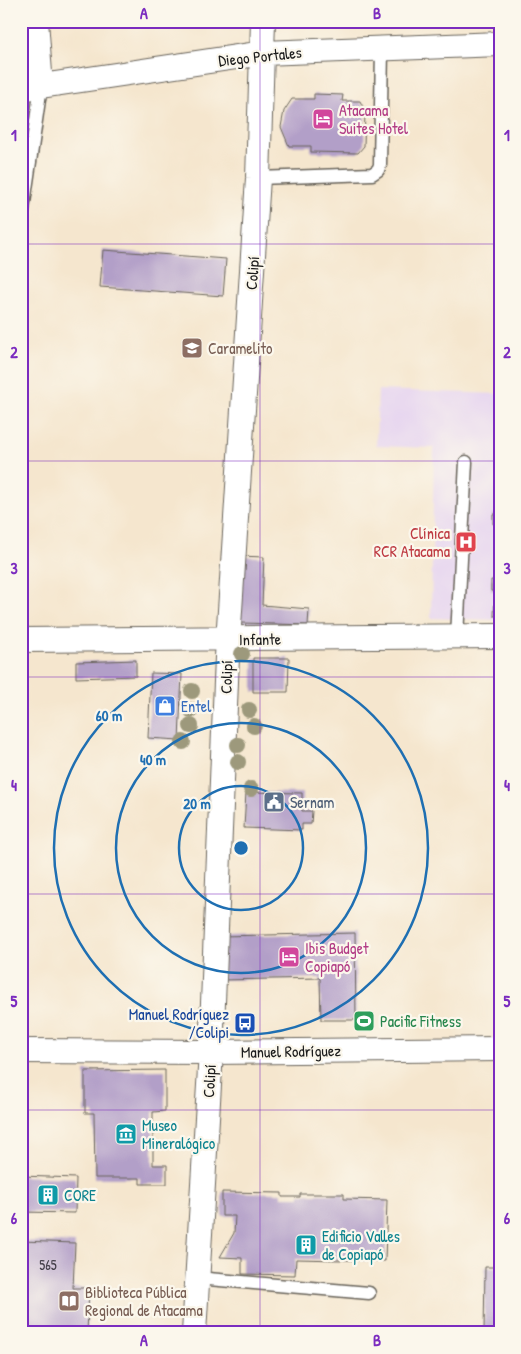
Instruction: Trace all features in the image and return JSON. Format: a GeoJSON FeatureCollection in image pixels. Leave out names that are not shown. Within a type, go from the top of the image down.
{"type":"FeatureCollection","features":[{"type":"Feature","properties":{"kind":"street"},"geometry":{"type":"LineString","coordinates":[[31,88],[36,21]]}},
{"type":"Feature","properties":{"kind":"street","name":"Colipí"},"geometry":{"type":"LineString","coordinates":[[194,1333],[211,1052],[228,639],[258,178],[263,53],[262,21]]}},
{"type":"Feature","properties":{"kind":"street","name":"Diego Portales"},"geometry":{"type":"LineString","coordinates":[[31,88],[263,53],[500,44]]}},
{"type":"Feature","properties":{"kind":"street","name":"Infante"},"geometry":{"type":"LineString","coordinates":[[21,640],[500,636]]}},
{"type":"Feature","properties":{"kind":"street","name":"Manuel Rodríguez"},"geometry":{"type":"LineString","coordinates":[[21,1051],[211,1052],[500,1049]]}},
{"type":"Feature","properties":{"kind":"lane"},"geometry":{"type":"LineString","coordinates":[[258,178],[372,174],[378,170],[380,165],[382,49]]}},
{"type":"Feature","properties":{"kind":"lane"},"geometry":{"type":"LineString","coordinates":[[21,224],[31,88]]}},
{"type":"Feature","properties":{"kind":"lane"},"geometry":{"type":"LineString","coordinates":[[457,636],[466,462]]}},
{"type":"Feature","properties":{"kind":"lane"},"geometry":{"type":"LineString","coordinates":[[197,1278],[369,1293]]}},
{"type":"Feature","properties":{"kind":"shaded area","name":"Clínica RCR Atacama"},"geometry":{"type":"Polygon","coordinates":[[[378,390],[500,394],[500,620],[431,618],[434,448],[376,446],[378,390]]]}},
{"type":"Feature","properties":{"kind":"building","name":"Atacama Suites Hotel"},"geometry":{"type":"Polygon","coordinates":[[[314,94],[343,95],[342,101],[360,101],[365,111],[364,146],[358,153],[311,152],[311,146],[289,146],[281,127],[284,111],[292,99],[314,99],[314,94]]]}},
{"type":"Feature","properties":{"kind":"building"},"geometry":{"type":"Polygon","coordinates":[[[103,250],[226,259],[223,296],[100,287],[103,250]]]}},
{"type":"Feature","properties":{"kind":"building"},"geometry":{"type":"Polygon","coordinates":[[[498,488],[500,488],[500,616],[494,616],[495,591],[491,591],[491,580],[494,580],[496,524],[493,524],[493,514],[497,514],[498,488]]]}},
{"type":"Feature","properties":{"kind":"building"},"geometry":{"type":"Polygon","coordinates":[[[239,556],[264,557],[262,605],[309,609],[308,625],[242,623],[237,618],[239,556]]]}},
{"type":"Feature","properties":{"kind":"building"},"geometry":{"type":"Polygon","coordinates":[[[253,658],[289,658],[288,692],[253,692],[253,658]]]}},
{"type":"Feature","properties":{"kind":"building"},"geometry":{"type":"Polygon","coordinates":[[[136,660],[136,676],[76,678],[76,662],[136,660]]]}},
{"type":"Feature","properties":{"kind":"building","name":"Entel"},"geometry":{"type":"Polygon","coordinates":[[[151,673],[182,674],[179,740],[148,738],[151,673]]]}},
{"type":"Feature","properties":{"kind":"building","name":"Sernam"},"geometry":{"type":"Polygon","coordinates":[[[246,792],[302,793],[302,811],[312,811],[311,824],[302,824],[302,830],[244,828],[246,792]]]}},
{"type":"Feature","properties":{"kind":"building","name":"Ibis Budget Copiapó"},"geometry":{"type":"Polygon","coordinates":[[[355,933],[356,1020],[321,1020],[320,978],[223,980],[222,936],[355,933]]]}},
{"type":"Feature","properties":{"kind":"building"},"geometry":{"type":"Polygon","coordinates":[[[165,1070],[165,1111],[153,1112],[153,1165],[167,1165],[167,1184],[140,1184],[140,1178],[95,1178],[94,1113],[85,1113],[85,1071],[165,1070]]]}},
{"type":"Feature","properties":{"kind":"building","name":"CORE"},"geometry":{"type":"Polygon","coordinates":[[[21,1176],[76,1178],[75,1213],[21,1212],[21,1176]]]}},
{"type":"Feature","properties":{"kind":"building","name":"Edificio Valles de Copiapó"},"geometry":{"type":"Polygon","coordinates":[[[222,1192],[282,1193],[282,1197],[300,1197],[300,1194],[344,1194],[344,1199],[387,1200],[385,1261],[296,1259],[295,1275],[242,1274],[242,1258],[220,1257],[234,1233],[235,1216],[222,1216],[222,1192]]]}},
{"type":"Feature","properties":{"kind":"building"},"geometry":{"type":"Polygon","coordinates":[[[21,1241],[75,1243],[73,1288],[89,1288],[87,1333],[21,1333],[21,1241]]]}},
{"type":"Feature","properties":{"kind":"building"},"geometry":{"type":"Polygon","coordinates":[[[485,1267],[500,1267],[500,1333],[484,1333],[485,1267]]]}},
{"type":"Feature","properties":{"kind":"building"},"geometry":{"type":"Polygon","coordinates":[[[216,1328],[252,1330],[252,1333],[216,1333],[216,1328]]]}},
{"type":"Feature","properties":{"kind":"place","name":"Atacama Suites Hotel"},"geometry":{"type":"Point","coordinates":[323,119]}},
{"type":"Feature","properties":{"kind":"place","name":"Caramelito"},"geometry":{"type":"Point","coordinates":[192,348]}},
{"type":"Feature","properties":{"kind":"place","name":"Clínica RCR Atacama"},"geometry":{"type":"Point","coordinates":[466,542]}},
{"type":"Feature","properties":{"kind":"place","name":"Entel"},"geometry":{"type":"Point","coordinates":[165,706]}},
{"type":"Feature","properties":{"kind":"place","name":"Sernam"},"geometry":{"type":"Point","coordinates":[274,802]}},
{"type":"Feature","properties":{"kind":"place","name":"Ibis Budget Copiapó"},"geometry":{"type":"Point","coordinates":[289,957]}},
{"type":"Feature","properties":{"kind":"place","name":"Pacific Fitness"},"geometry":{"type":"Point","coordinates":[364,1021]}},
{"type":"Feature","properties":{"kind":"place","name":"Manuel Rodríguez /Colipi"},"geometry":{"type":"Point","coordinates":[245,1023]}},
{"type":"Feature","properties":{"kind":"place","name":"Museo Mineralógico"},"geometry":{"type":"Point","coordinates":[126,1134]}},
{"type":"Feature","properties":{"kind":"place","name":"CORE"},"geometry":{"type":"Point","coordinates":[48,1195]}},
{"type":"Feature","properties":{"kind":"place","name":"Edificio Valles de Copiapó"},"geometry":{"type":"Point","coordinates":[306,1245]}},
{"type":"Feature","properties":{"kind":"place","name":"Biblioteca Pública Regional de Atacama"},"geometry":{"type":"Point","coordinates":[69,1301]}}]}
